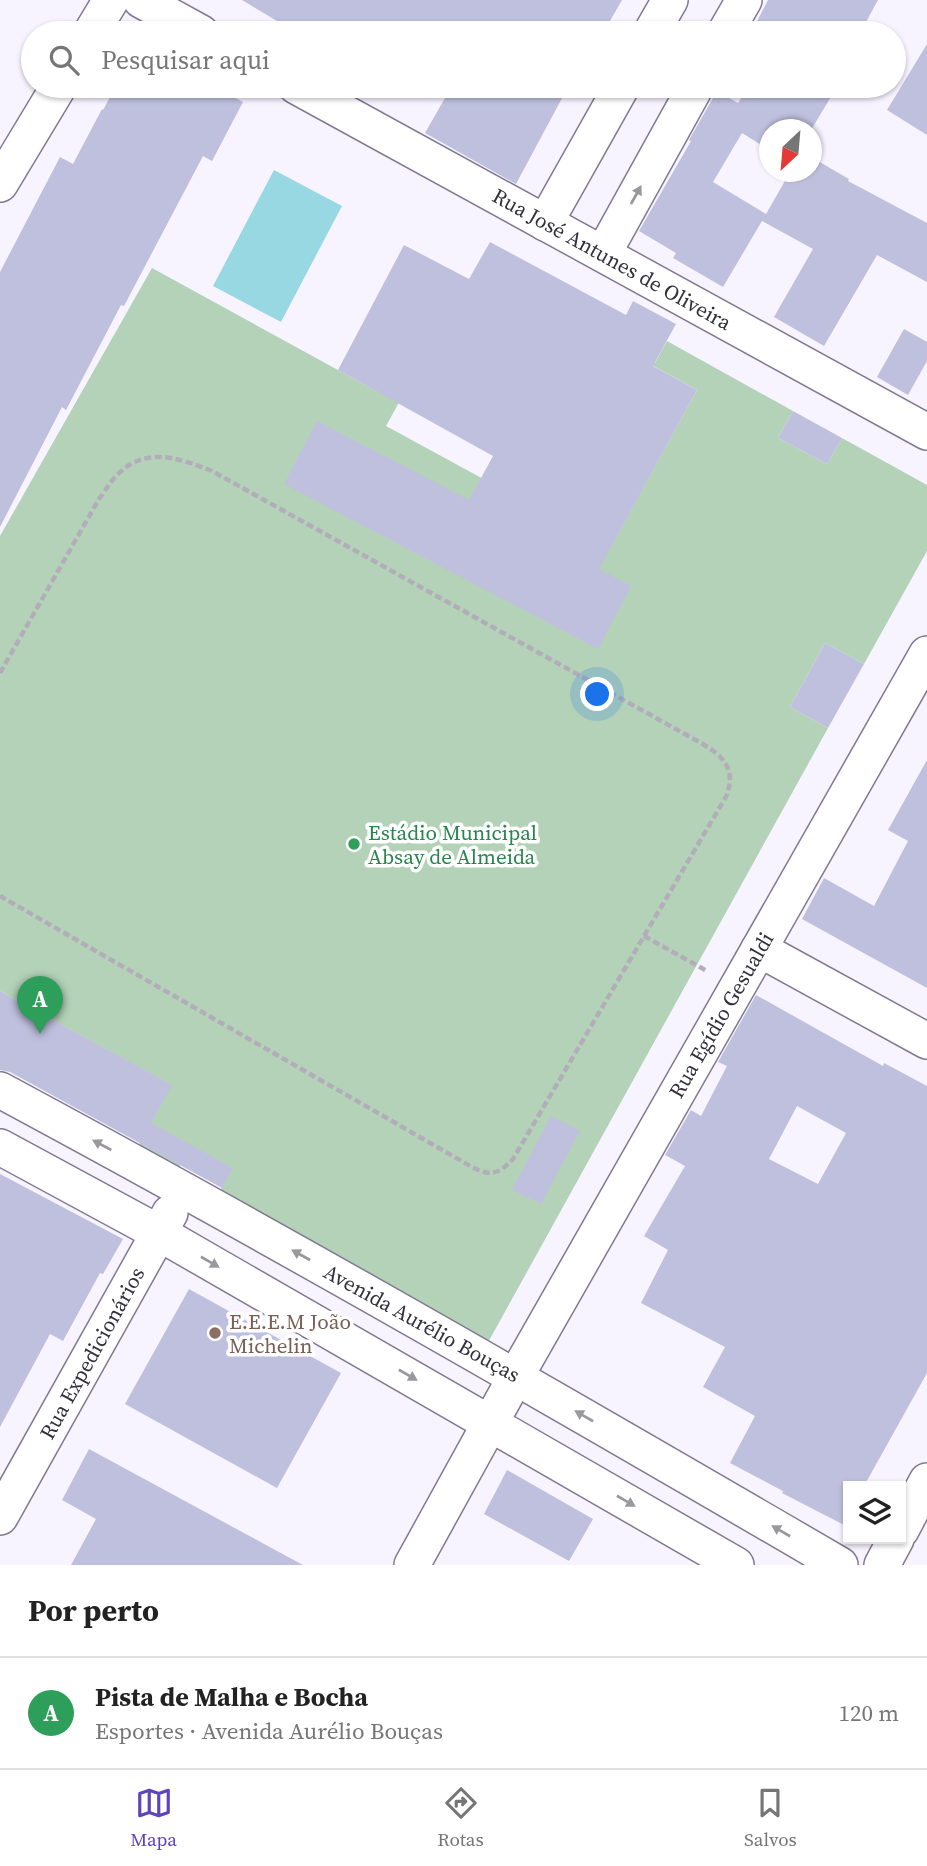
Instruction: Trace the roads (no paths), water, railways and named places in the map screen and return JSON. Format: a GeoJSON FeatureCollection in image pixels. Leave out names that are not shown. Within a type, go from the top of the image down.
{"type":"FeatureCollection","features":[{"type":"Feature","properties":{"kind":"street"},"geometry":{"type":"LineString","coordinates":[[98,21],[111,0]]}},
{"type":"Feature","properties":{"kind":"street"},"geometry":{"type":"LineString","coordinates":[[141,0],[179,21]]}},
{"type":"Feature","properties":{"kind":"street"},"geometry":{"type":"LineString","coordinates":[[658,21],[670,0]]}},
{"type":"Feature","properties":{"kind":"street"},"geometry":{"type":"LineString","coordinates":[[732,21],[744,0]]}},
{"type":"Feature","properties":{"kind":"street"},"geometry":{"type":"LineString","coordinates":[[0,184],[52,98]]}},
{"type":"Feature","properties":{"kind":"street","name":"Rua José Antunes de Oliveira"},"geometry":{"type":"LineString","coordinates":[[318,98],[927,432]]}},
{"type":"Feature","properties":{"kind":"street"},"geometry":{"type":"LineString","coordinates":[[545,223],[615,98]]}},
{"type":"Feature","properties":{"kind":"street"},"geometry":{"type":"LineString","coordinates":[[603,254],[689,98]]}},
{"type":"Feature","properties":{"kind":"street","name":"Rua Egídio Gesualdi"},"geometry":{"type":"LineString","coordinates":[[412,1565],[927,654]]}},
{"type":"Feature","properties":{"kind":"street"},"geometry":{"type":"LineString","coordinates":[[759,949],[927,1041]]}},
{"type":"Feature","properties":{"kind":"street","name":"Avenida Aurélio Bouças"},"geometry":{"type":"LineString","coordinates":[[0,1090],[184,1189],[517,1377],[840,1565]]}},
{"type":"Feature","properties":{"kind":"street"},"geometry":{"type":"LineString","coordinates":[[0,1147],[159,1233],[736,1565]]}},
{"type":"Feature","properties":{"kind":"street","name":"Rua Expedicionários"},"geometry":{"type":"LineString","coordinates":[[0,1517],[184,1189]]}},
{"type":"Feature","properties":{"kind":"street"},"geometry":{"type":"LineString","coordinates":[[906,1521],[927,1481]]}},
{"type":"Feature","properties":{"kind":"street"},"geometry":{"type":"LineString","coordinates":[[882,1565],[893,1544]]}},
{"type":"Feature","properties":{"kind":"water"},"geometry":{"type":"Polygon","coordinates":[[[274,170],[342,206],[281,322],[213,286],[274,170]]]}},
{"type":"Feature","properties":{"kind":"place","name":"Estádio Municipal Absay de Almeida"},"geometry":{"type":"Point","coordinates":[354,844]}},
{"type":"Feature","properties":{"kind":"place","name":"Pista de Malha e Bocha"},"geometry":{"type":"Point","coordinates":[40,1034]}},
{"type":"Feature","properties":{"kind":"place","name":"E.E.E.M João Michelin"},"geometry":{"type":"Point","coordinates":[215,1333]}}]}
